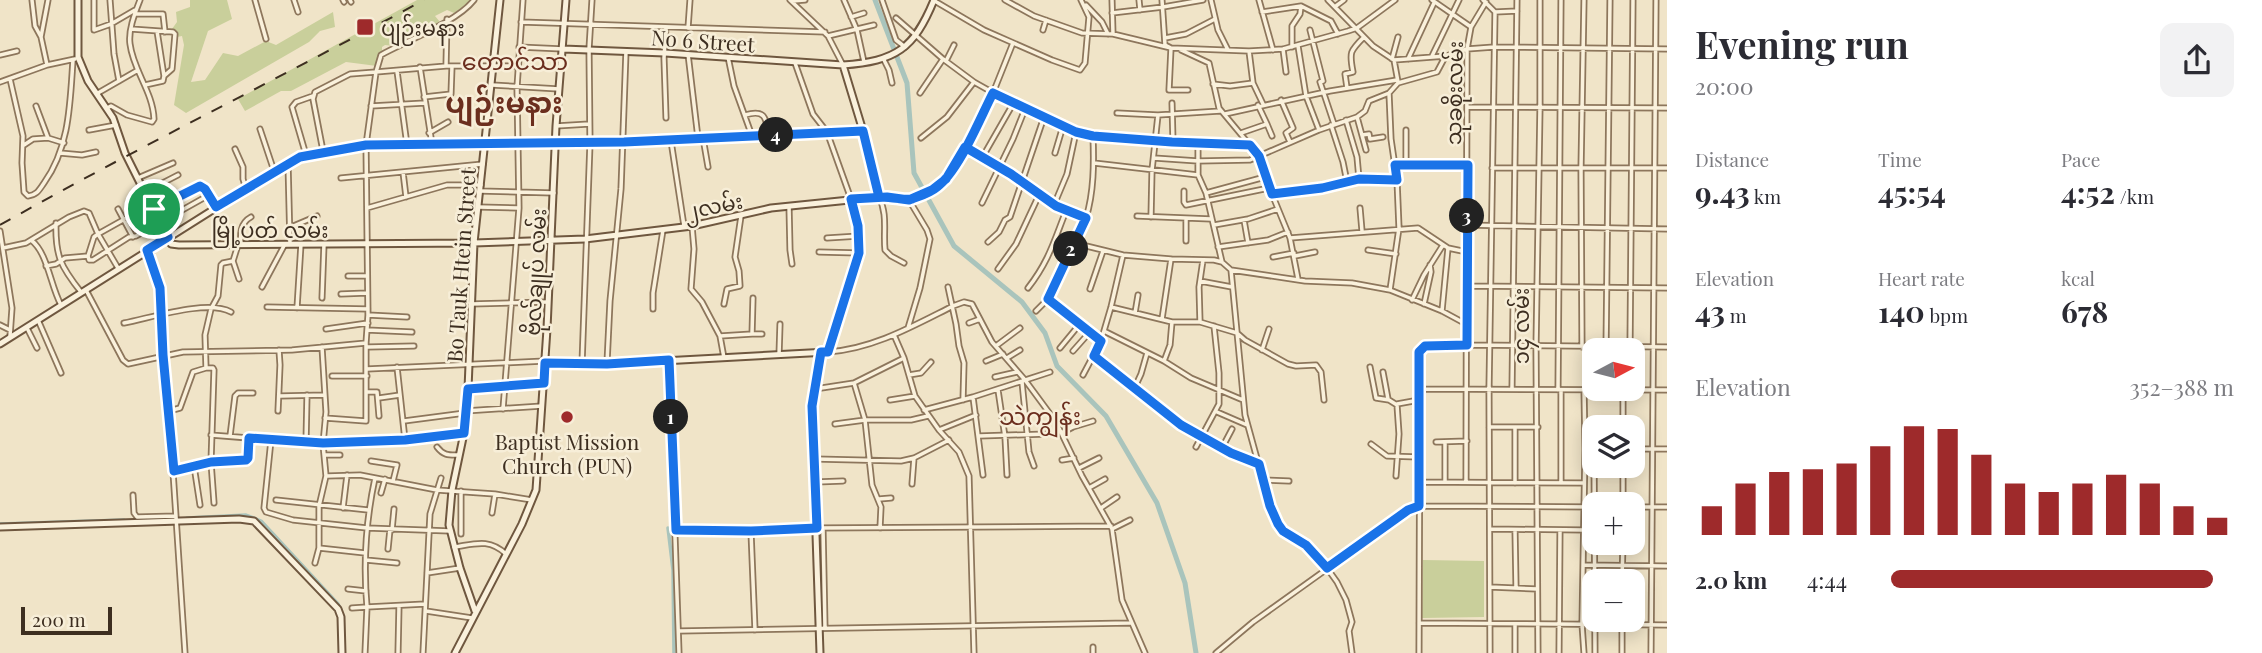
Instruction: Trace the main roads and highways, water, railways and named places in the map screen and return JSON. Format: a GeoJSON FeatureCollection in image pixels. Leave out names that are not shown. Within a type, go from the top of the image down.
{"type":"FeatureCollection","features":[{"type":"Feature","properties":{"kind":"waterway"},"geometry":{"type":"LineString","coordinates":[[875,0],[907,83],[914,173],[954,246],[1022,302],[1045,333],[1057,366],[1106,416],[1157,503],[1185,583],[1196,653]]}},
{"type":"Feature","properties":{"kind":"waterway"},"geometry":{"type":"LineString","coordinates":[[187,518],[246,515],[261,521],[341,610]]}},
{"type":"Feature","properties":{"kind":"waterway"},"geometry":{"type":"LineString","coordinates":[[0,524],[124,520]]}},
{"type":"Feature","properties":{"kind":"waterway"},"geometry":{"type":"LineString","coordinates":[[668,528],[673,570],[674,653]]}},
{"type":"Feature","properties":{"kind":"railway"},"geometry":{"type":"LineString","coordinates":[[0,225],[424,0]]}},
{"type":"Feature","properties":{"kind":"place","name":"ပျဉ်းမနား"},"geometry":{"type":"Point","coordinates":[365,27]}},
{"type":"Feature","properties":{"kind":"place","name":"Baptist Mission Church (PUN)"},"geometry":{"type":"Point","coordinates":[567,417]}},
{"type":"Feature","properties":{"kind":"district","name":"တောင်သာ"},"geometry":{"type":"Point","coordinates":[515,60]}},
{"type":"Feature","properties":{"kind":"district","name":"ပျဉ်းမနား"},"geometry":{"type":"Point","coordinates":[504,101]}},
{"type":"Feature","properties":{"kind":"district","name":"သဲကျွန်း"},"geometry":{"type":"Point","coordinates":[1040,415]}}]}
